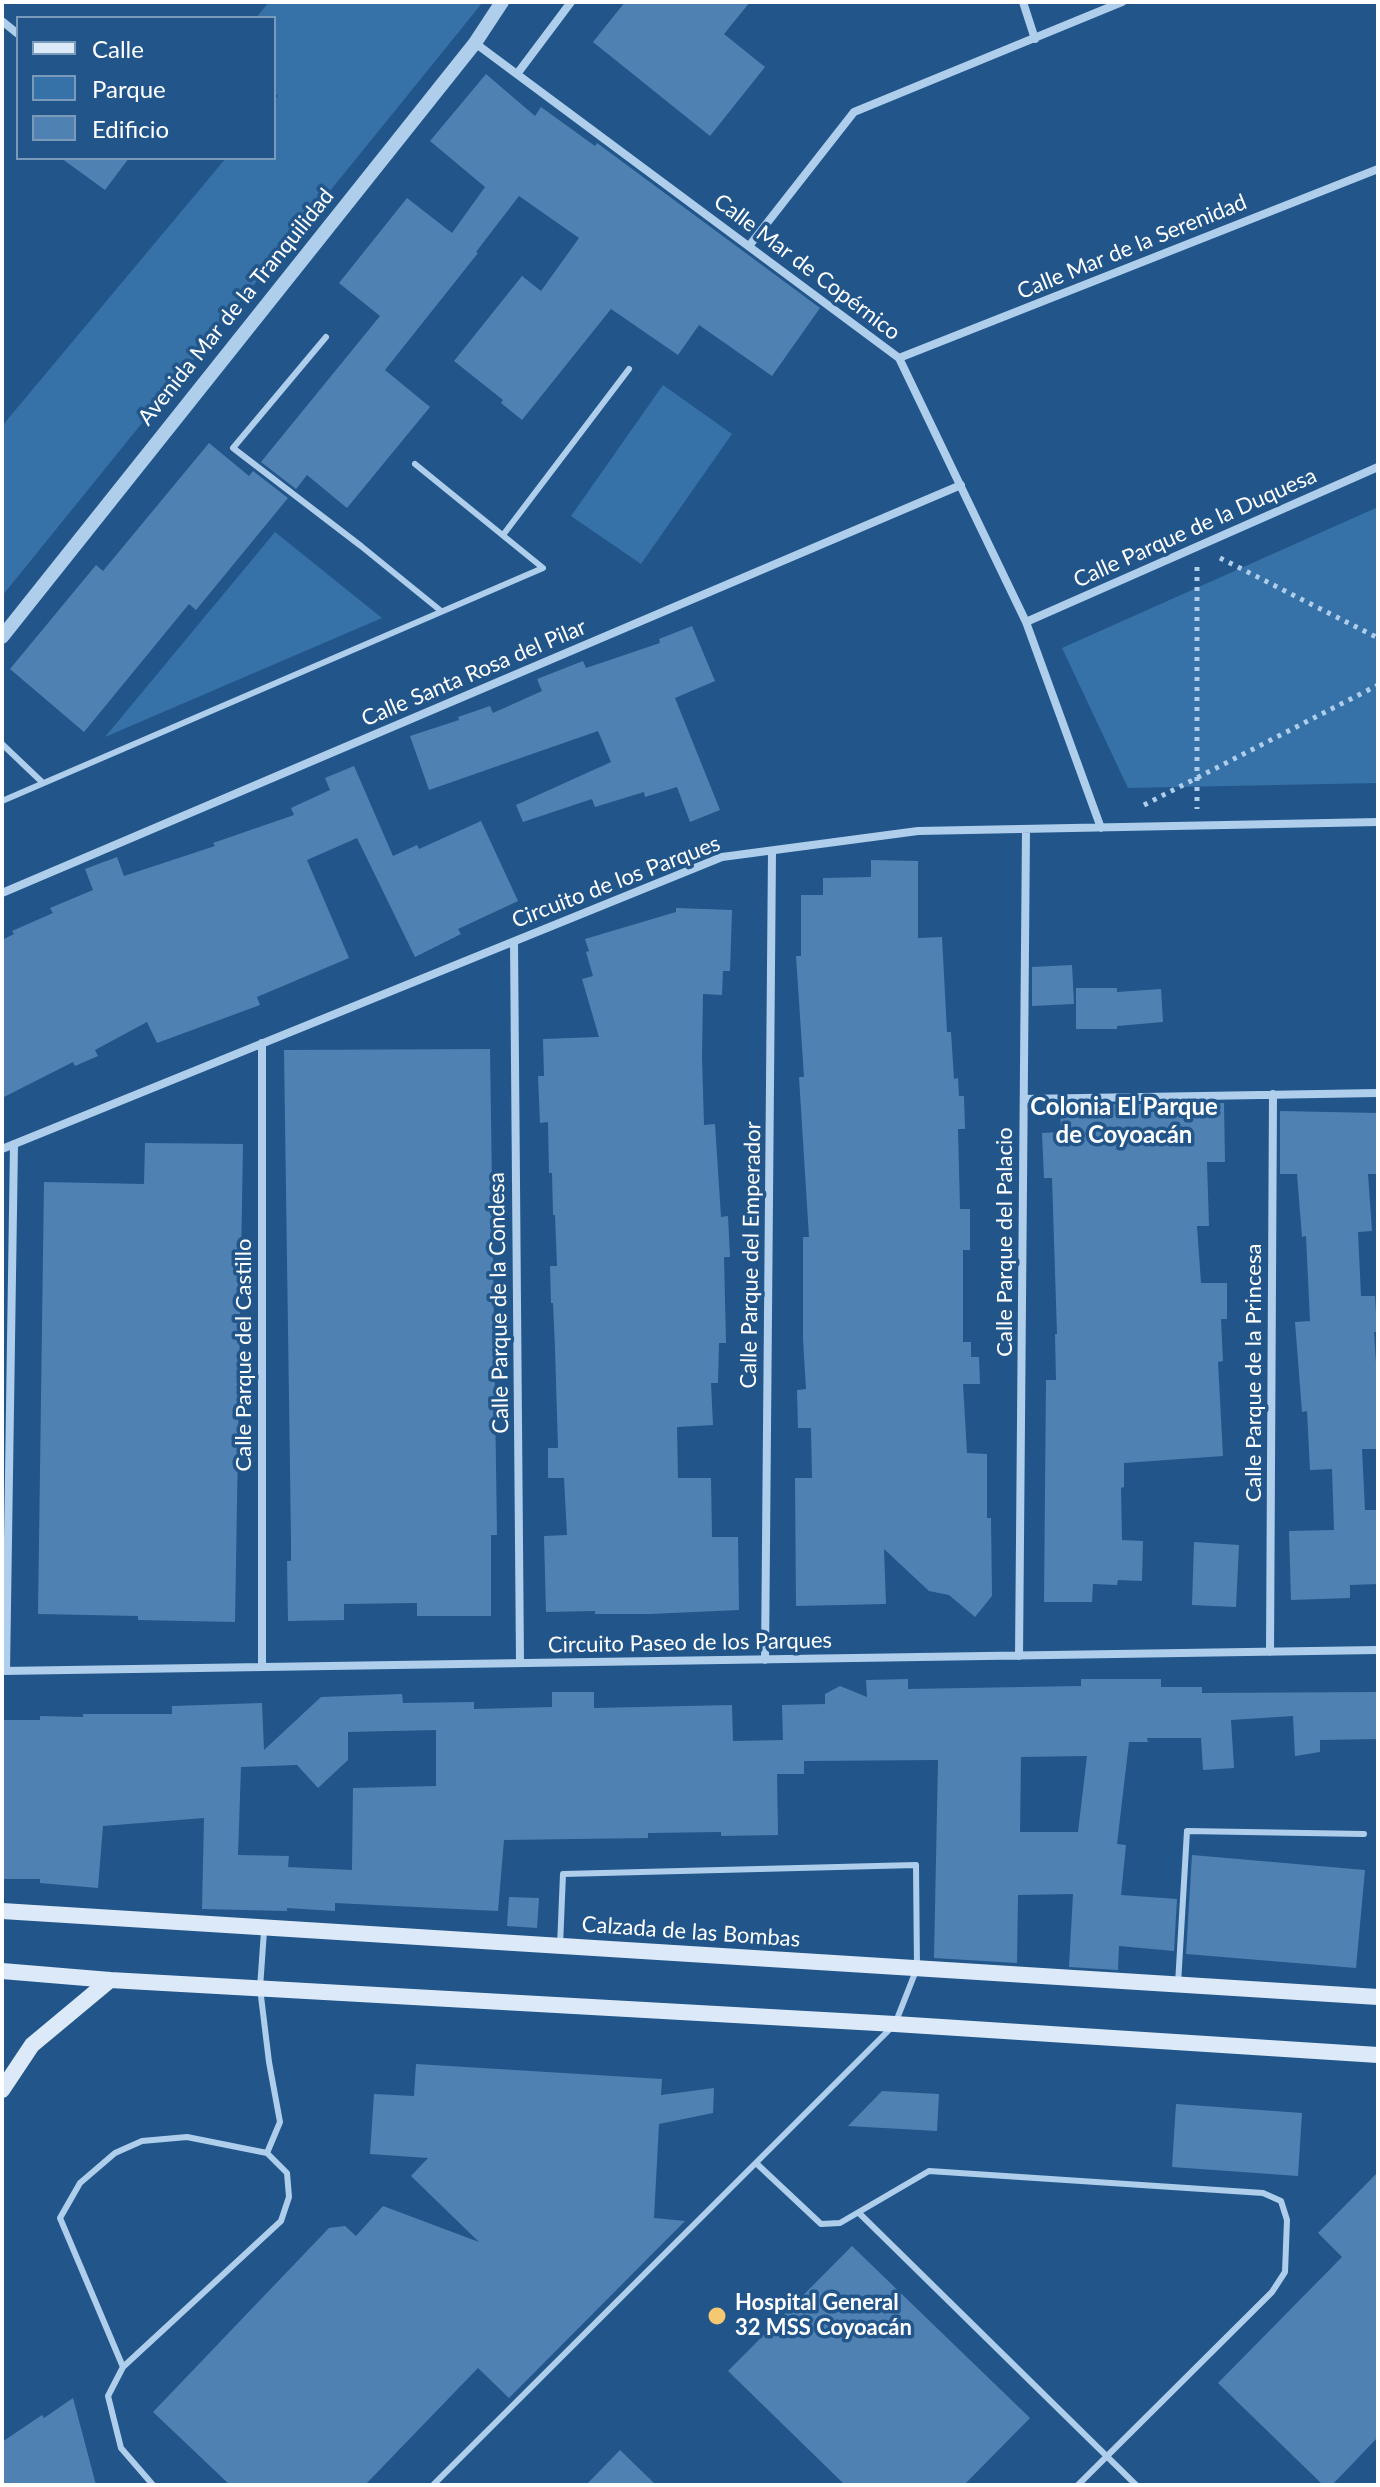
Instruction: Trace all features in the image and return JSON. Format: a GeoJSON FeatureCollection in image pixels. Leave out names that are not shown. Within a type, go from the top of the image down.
{"type":"FeatureCollection","features":[{"type":"Feature","properties":{"kind":"main road","name":"Calzada de las Bombas"},"geometry":{"type":"LineString","coordinates":[[2,1911],[1378,1997]]}},
{"type":"Feature","properties":{"kind":"main road"},"geometry":{"type":"LineString","coordinates":[[2,1971],[110,1980],[895,2024],[1378,2055]]}},
{"type":"Feature","properties":{"kind":"main road"},"geometry":{"type":"LineString","coordinates":[[2,2090],[32,2045],[110,1980]]}},
{"type":"Feature","properties":{"kind":"street","name":"Avenida Mar de la Tranquilidad"},"geometry":{"type":"LineString","coordinates":[[2,637],[475,43],[502,2]]}},
{"type":"Feature","properties":{"kind":"street"},"geometry":{"type":"LineString","coordinates":[[517,74],[571,2]]}},
{"type":"Feature","properties":{"kind":"street"},"geometry":{"type":"LineString","coordinates":[[1023,2],[1035,39]]}},
{"type":"Feature","properties":{"kind":"street"},"geometry":{"type":"LineString","coordinates":[[749,246],[854,112],[1122,2]]}},
{"type":"Feature","properties":{"kind":"street","name":"Calle Mar de Copérnico"},"geometry":{"type":"LineString","coordinates":[[475,43],[899,358],[1026,622],[1101,828]]}},
{"type":"Feature","properties":{"kind":"street","name":"Calle Mar de la Serenidad"},"geometry":{"type":"LineString","coordinates":[[899,358],[1378,169]]}},
{"type":"Feature","properties":{"kind":"street","name":"Calle Parque de la Duquesa"},"geometry":{"type":"LineString","coordinates":[[1026,622],[1378,467]]}},
{"type":"Feature","properties":{"kind":"street","name":"Calle Santa Rosa del Pilar"},"geometry":{"type":"LineString","coordinates":[[2,893],[961,485]]}},
{"type":"Feature","properties":{"kind":"street","name":"Circuito de los Parques"},"geometry":{"type":"LineString","coordinates":[[2,1149],[722,857],[918,831],[1378,822]]}},
{"type":"Feature","properties":{"kind":"street","name":"Calle Parque del Palacio"},"geometry":{"type":"LineString","coordinates":[[1019,1656],[1026,829]]}},
{"type":"Feature","properties":{"kind":"street","name":"Calle Parque del Emperador"},"geometry":{"type":"LineString","coordinates":[[765,1660],[772,851]]}},
{"type":"Feature","properties":{"kind":"street","name":"Calle Parque de la Condesa"},"geometry":{"type":"LineString","coordinates":[[514,942],[520,1663]]}},
{"type":"Feature","properties":{"kind":"street","name":"Calle Parque del Castillo"},"geometry":{"type":"LineString","coordinates":[[262,1043],[262,1667]]}},
{"type":"Feature","properties":{"kind":"street"},"geometry":{"type":"LineString","coordinates":[[1024,1099],[1378,1093]]}},
{"type":"Feature","properties":{"kind":"street","name":"Calle Parque de la Princesa"},"geometry":{"type":"LineString","coordinates":[[1270,1652],[1273,1094]]}},
{"type":"Feature","properties":{"kind":"street"},"geometry":{"type":"LineString","coordinates":[[4,1671],[14,1144]]}},
{"type":"Feature","properties":{"kind":"street","name":"Circuito Paseo de los Parques"},"geometry":{"type":"LineString","coordinates":[[4,1671],[1378,1650]]}},
{"type":"Feature","properties":{"kind":"lane"},"geometry":{"type":"LineString","coordinates":[[326,337],[233,448],[441,611]]}},
{"type":"Feature","properties":{"kind":"lane"},"geometry":{"type":"LineString","coordinates":[[503,535],[629,369]]}},
{"type":"Feature","properties":{"kind":"lane"},"geometry":{"type":"LineString","coordinates":[[2,801],[543,568],[415,464]]}},
{"type":"Feature","properties":{"kind":"lane"},"geometry":{"type":"LineString","coordinates":[[2,744],[43,783]]}},
{"type":"Feature","properties":{"kind":"lane"},"geometry":{"type":"LineString","coordinates":[[1178,1984],[1187,1831],[1364,1834]]}},
{"type":"Feature","properties":{"kind":"lane"},"geometry":{"type":"LineString","coordinates":[[433,2485],[895,2024],[917,1968],[916,1865],[563,1874],[560,1946]]}},
{"type":"Feature","properties":{"kind":"lane"},"geometry":{"type":"LineString","coordinates":[[264,1927],[260,1988],[280,2122],[267,2153]]}},
{"type":"Feature","properties":{"kind":"lane"},"geometry":{"type":"LineString","coordinates":[[123,2367],[60,2218],[80,2183],[115,2153],[142,2141],[187,2137],[267,2153],[287,2173],[289,2197],[281,2221],[123,2367],[108,2396],[121,2448],[153,2485]]}},
{"type":"Feature","properties":{"kind":"lane"},"geometry":{"type":"LineString","coordinates":[[756,2163],[821,2224],[840,2223],[929,2171],[1263,2193],[1281,2201],[1287,2220],[1285,2272],[1272,2292],[1078,2485]]}},
{"type":"Feature","properties":{"kind":"lane"},"geometry":{"type":"LineString","coordinates":[[859,2213],[1136,2485]]}},
{"type":"Feature","properties":{"kind":"path"},"geometry":{"type":"LineString","coordinates":[[1198,826],[1197,546],[1378,638]]}},
{"type":"Feature","properties":{"kind":"path"},"geometry":{"type":"LineString","coordinates":[[1142,807],[1378,685]]}},
{"type":"Feature","properties":{"kind":"green space"},"geometry":{"type":"Polygon","coordinates":[[[269,2],[483,2],[2,596],[2,426],[224,160],[276,160],[276,16],[258,16],[269,2]]]}},
{"type":"Feature","properties":{"kind":"green space"},"geometry":{"type":"Polygon","coordinates":[[[663,385],[732,434],[641,564],[571,516],[663,385]]]}},
{"type":"Feature","properties":{"kind":"green space"},"geometry":{"type":"Polygon","coordinates":[[[1378,507],[1378,783],[1128,788],[1062,648],[1378,507]]]}},
{"type":"Feature","properties":{"kind":"green space"},"geometry":{"type":"Polygon","coordinates":[[[275,532],[382,618],[105,737],[275,532]]]}},
{"type":"Feature","properties":{"kind":"building"},"geometry":{"type":"Polygon","coordinates":[[[625,2],[750,2],[724,34],[765,67],[710,136],[593,42],[625,2]]]}},
{"type":"Feature","properties":{"kind":"building"},"geometry":{"type":"Polygon","coordinates":[[[486,74],[535,116],[541,107],[595,146],[597,143],[820,308],[772,376],[699,325],[678,355],[611,309],[522,420],[501,403],[503,400],[454,361],[522,276],[541,291],[579,238],[519,196],[385,370],[430,407],[347,508],[307,475],[296,489],[261,462],[380,316],[339,283],[407,198],[452,233],[485,187],[430,141],[486,74]]]}},
{"type":"Feature","properties":{"kind":"building"},"geometry":{"type":"Polygon","coordinates":[[[64,160],[128,160],[105,190],[64,160]]]}},
{"type":"Feature","properties":{"kind":"building"},"geometry":{"type":"Polygon","coordinates":[[[209,443],[249,476],[253,471],[288,498],[196,610],[189,604],[84,732],[10,669],[96,565],[103,571],[209,443]]]}},
{"type":"Feature","properties":{"kind":"building"},"geometry":{"type":"Polygon","coordinates":[[[692,626],[715,681],[675,698],[720,810],[690,822],[677,787],[645,797],[644,792],[595,807],[592,799],[523,822],[516,805],[611,762],[598,731],[429,790],[410,736],[490,706],[493,713],[542,691],[537,679],[583,661],[586,668],[660,643],[659,639],[692,626]]]}},
{"type":"Feature","properties":{"kind":"building"},"geometry":{"type":"Polygon","coordinates":[[[354,766],[393,856],[417,845],[419,849],[481,821],[518,901],[458,929],[461,934],[415,957],[357,838],[307,860],[349,958],[257,997],[260,1005],[157,1043],[147,1022],[95,1050],[98,1056],[75,1066],[73,1062],[2,1098],[2,940],[14,934],[12,931],[53,913],[50,908],[93,890],[85,869],[117,857],[124,876],[215,846],[213,843],[294,815],[291,808],[330,790],[325,778],[354,766]]]}},
{"type":"Feature","properties":{"kind":"building"},"geometry":{"type":"Polygon","coordinates":[[[871,860],[918,861],[918,938],[942,937],[947,1032],[951,1032],[954,1079],[958,1078],[959,1096],[964,1096],[965,1129],[958,1129],[960,1209],[970,1209],[970,1250],[963,1250],[963,1342],[971,1342],[971,1357],[979,1357],[980,1384],[963,1384],[967,1453],[987,1454],[987,1518],[991,1518],[992,1596],[975,1617],[949,1595],[929,1591],[884,1549],[886,1604],[796,1606],[795,1478],[812,1478],[811,1428],[798,1428],[797,1390],[806,1389],[803,1237],[809,1237],[799,1077],[804,1077],[796,956],[801,956],[801,895],[823,895],[823,878],[871,877],[871,860]]]}},
{"type":"Feature","properties":{"kind":"building"},"geometry":{"type":"Polygon","coordinates":[[[676,908],[732,910],[730,971],[723,971],[722,995],[703,994],[702,1057],[704,1125],[715,1124],[721,1217],[728,1216],[730,1257],[724,1257],[726,1343],[719,1343],[718,1383],[711,1383],[713,1425],[677,1427],[678,1478],[711,1478],[712,1537],[738,1537],[739,1610],[650,1614],[546,1612],[544,1536],[567,1535],[564,1478],[548,1478],[548,1448],[558,1448],[550,1266],[557,1266],[548,1122],[540,1123],[538,1076],[544,1076],[543,1039],[599,1037],[582,979],[593,976],[585,939],[676,912],[676,908]]]}},
{"type":"Feature","properties":{"kind":"building"},"geometry":{"type":"Polygon","coordinates":[[[1072,965],[1074,1004],[1032,1006],[1032,967],[1072,965]]]}},
{"type":"Feature","properties":{"kind":"building"},"geometry":{"type":"Polygon","coordinates":[[[1076,988],[1117,988],[1117,992],[1161,989],[1163,1022],[1117,1026],[1117,1029],[1076,1029],[1076,988]]]}},
{"type":"Feature","properties":{"kind":"building"},"geometry":{"type":"Polygon","coordinates":[[[490,1049],[497,1535],[491,1535],[491,1616],[417,1616],[417,1603],[344,1604],[344,1620],[288,1621],[287,1561],[291,1561],[291,1539],[284,1050],[490,1049]]]}},
{"type":"Feature","properties":{"kind":"building"},"geometry":{"type":"Polygon","coordinates":[[[1224,1103],[1225,1162],[1207,1162],[1209,1226],[1197,1226],[1201,1283],[1227,1283],[1227,1319],[1221,1319],[1223,1361],[1218,1362],[1223,1456],[1124,1463],[1122,1540],[1143,1541],[1142,1581],[1118,1580],[1117,1585],[1093,1584],[1092,1602],[1044,1602],[1046,1380],[1056,1380],[1057,1334],[1052,1178],[1044,1178],[1042,1133],[1061,1132],[1060,1105],[1224,1103]]]}},
{"type":"Feature","properties":{"kind":"building"},"geometry":{"type":"Polygon","coordinates":[[[1280,1111],[1378,1113],[1378,1174],[1368,1174],[1372,1231],[1358,1232],[1361,1296],[1375,1296],[1378,1449],[1362,1449],[1365,1510],[1378,1510],[1378,1584],[1350,1585],[1350,1598],[1291,1600],[1289,1531],[1334,1530],[1332,1469],[1310,1470],[1307,1411],[1302,1412],[1295,1322],[1310,1321],[1306,1236],[1302,1237],[1297,1174],[1280,1174],[1280,1111]]]}},
{"type":"Feature","properties":{"kind":"building"},"geometry":{"type":"Polygon","coordinates":[[[145,1143],[243,1144],[235,1622],[38,1614],[44,1182],[144,1184],[145,1143]]]}},
{"type":"Feature","properties":{"kind":"building"},"geometry":{"type":"Polygon","coordinates":[[[1194,1542],[1239,1545],[1236,1607],[1192,1605],[1194,1542]]]}},
{"type":"Feature","properties":{"kind":"building"},"geometry":{"type":"Polygon","coordinates":[[[908,1679],[908,1689],[1081,1686],[1081,1679],[1161,1679],[1161,1687],[1202,1687],[1202,1693],[1378,1692],[1378,1739],[1320,1740],[1320,1752],[1295,1756],[1293,1716],[1231,1720],[1234,1768],[1203,1770],[1201,1738],[1147,1738],[1148,1742],[1129,1742],[1117,1844],[1126,1845],[1121,1895],[1177,1899],[1174,1951],[1119,1946],[1118,1970],[1069,1967],[1073,1894],[1018,1895],[1017,1963],[934,1958],[938,1760],[804,1761],[804,1774],[777,1774],[778,1835],[648,1833],[648,1838],[504,1840],[498,1911],[335,1903],[335,1911],[202,1909],[204,1818],[103,1826],[98,1888],[40,1883],[40,1879],[2,1879],[2,1720],[40,1720],[40,1716],[83,1717],[83,1714],[172,1714],[172,1706],[262,1703],[264,1750],[321,1697],[402,1694],[403,1703],[474,1702],[474,1709],[552,1707],[552,1692],[594,1692],[594,1708],[732,1705],[733,1741],[783,1740],[782,1705],[825,1704],[825,1694],[840,1686],[867,1697],[866,1680],[908,1679]],[[436,1730],[348,1732],[348,1760],[318,1788],[297,1765],[241,1767],[238,1855],[289,1856],[288,1867],[352,1870],[353,1788],[436,1786],[436,1730]],[[1087,1756],[1021,1757],[1020,1832],[1078,1832],[1087,1756]]]}},
{"type":"Feature","properties":{"kind":"building"},"geometry":{"type":"Polygon","coordinates":[[[1192,1855],[1365,1870],[1356,1968],[1186,1954],[1192,1855]]]}},
{"type":"Feature","properties":{"kind":"building"},"geometry":{"type":"Polygon","coordinates":[[[509,1897],[539,1898],[537,1928],[507,1926],[509,1897]]]}},
{"type":"Feature","properties":{"kind":"building"},"geometry":{"type":"Polygon","coordinates":[[[416,2064],[662,2079],[661,2095],[714,2088],[713,2113],[659,2124],[654,2218],[685,2221],[509,2398],[478,2368],[365,2485],[230,2485],[153,2412],[329,2228],[345,2226],[356,2236],[383,2206],[479,2242],[411,2176],[428,2158],[370,2154],[374,2094],[414,2096],[416,2064]]]}},
{"type":"Feature","properties":{"kind":"building"},"geometry":{"type":"Polygon","coordinates":[[[882,2091],[939,2094],[937,2131],[848,2126],[882,2091]]]}},
{"type":"Feature","properties":{"kind":"building"},"geometry":{"type":"Polygon","coordinates":[[[1176,2104],[1302,2113],[1298,2176],[1172,2167],[1176,2104]]]}},
{"type":"Feature","properties":{"kind":"building"},"geometry":{"type":"Polygon","coordinates":[[[1378,2172],[1378,2437],[1332,2485],[1323,2485],[1218,2383],[1342,2257],[1318,2233],[1378,2172]]]}},
{"type":"Feature","properties":{"kind":"building"},"geometry":{"type":"Polygon","coordinates":[[[852,2246],[1030,2418],[964,2485],[845,2485],[728,2371],[852,2246]]]}},
{"type":"Feature","properties":{"kind":"building"},"geometry":{"type":"Polygon","coordinates":[[[73,2398],[96,2485],[2,2485],[2,2442],[73,2398]]]}},
{"type":"Feature","properties":{"kind":"building"},"geometry":{"type":"Polygon","coordinates":[[[620,2450],[656,2485],[586,2485],[620,2450]]]}},
{"type":"Feature","properties":{"kind":"place","name":"Hospital General 32 MSS Coyoacán"},"geometry":{"type":"Point","coordinates":[717,2316]}},
{"type":"Feature","properties":{"kind":"district","name":"Colonia El Parque de Coyoacán"},"geometry":{"type":"Point","coordinates":[1124,1121]}}]}
